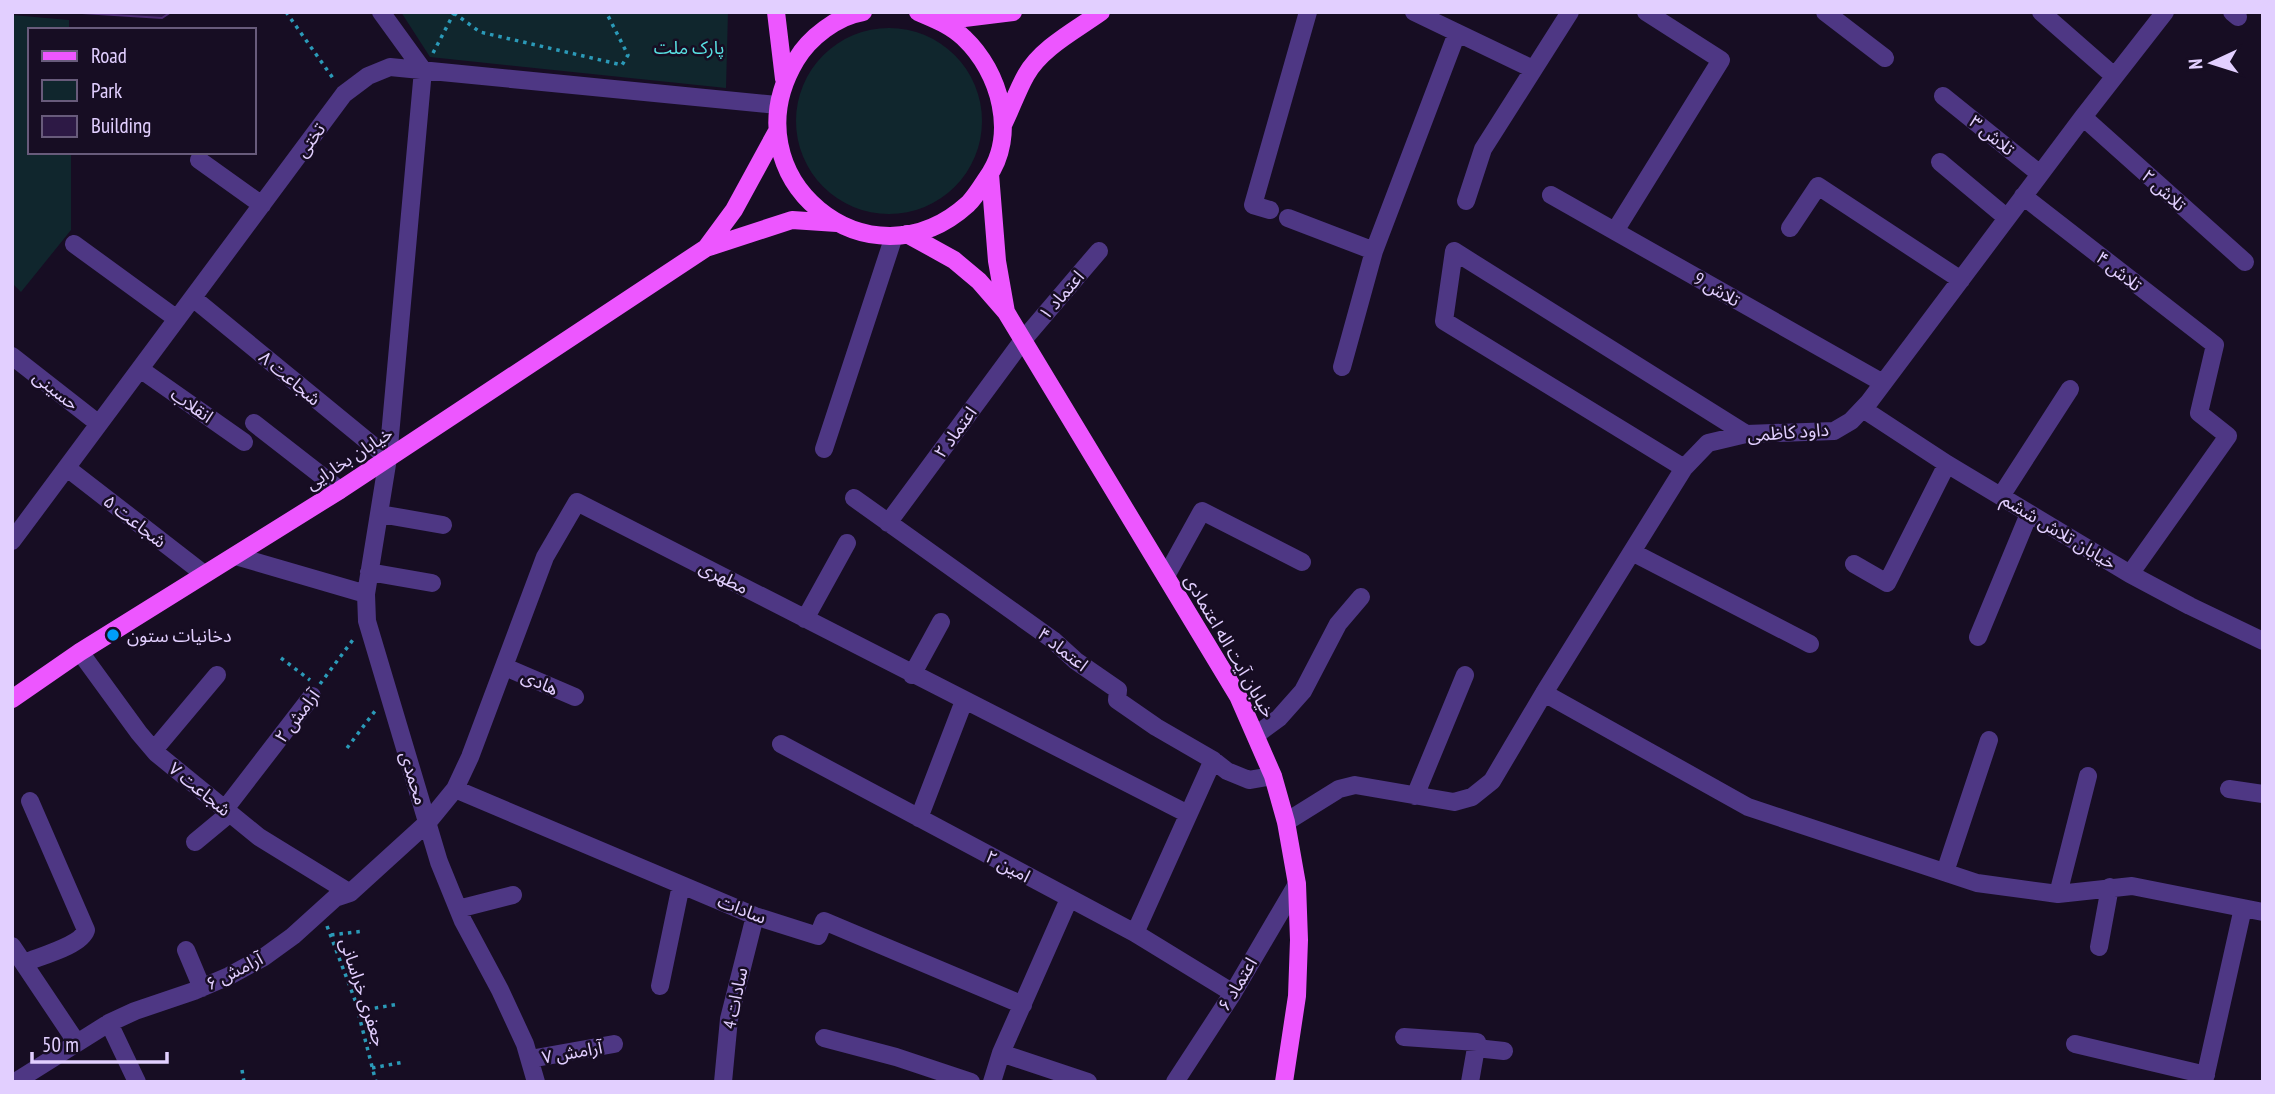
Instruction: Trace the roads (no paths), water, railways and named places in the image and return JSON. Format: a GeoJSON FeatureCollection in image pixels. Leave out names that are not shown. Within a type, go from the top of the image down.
{"type":"FeatureCollection","features":[{"type":"Feature","properties":{"kind":"main road"},"geometry":{"type":"LineString","coordinates":[[776,12],[784,79]]}},
{"type":"Feature","properties":{"kind":"main road"},"geometry":{"type":"LineString","coordinates":[[863,12],[827,27],[802,50],[784,79],[777,105],[776,133],[783,160],[796,186],[814,207],[837,223],[865,233],[900,235],[940,223],[969,203],[990,174],[1002,129],[1027,73],[1049,49],[1101,12]]}},
{"type":"Feature","properties":{"kind":"main road"},"geometry":{"type":"LineString","coordinates":[[918,12],[940,21],[962,36],[980,55],[997,90],[1002,129]]}},
{"type":"Feature","properties":{"kind":"main road"},"geometry":{"type":"LineString","coordinates":[[940,21],[1013,12]]}},
{"type":"Feature","properties":{"kind":"main road","name":"خیابان بخارایی"},"geometry":{"type":"LineString","coordinates":[[706,248],[734,210],[776,133]]}},
{"type":"Feature","properties":{"kind":"main road"},"geometry":{"type":"LineString","coordinates":[[990,174],[997,261],[1006,312]]}},
{"type":"Feature","properties":{"kind":"main road","name":"خیابان بخارایی"},"geometry":{"type":"LineString","coordinates":[[12,699],[80,652],[340,490],[706,248],[792,220],[837,223]]}},
{"type":"Feature","properties":{"kind":"main road"},"geometry":{"type":"LineString","coordinates":[[900,235],[954,260],[979,281],[1006,312]]}},
{"type":"Feature","properties":{"kind":"main road","name":"خیابان آیت اله اعتمادی"},"geometry":{"type":"LineString","coordinates":[[1006,312],[1238,696],[1273,776],[1286,822],[1297,884],[1297,996],[1284,1082]]}},
{"type":"Feature","properties":{"kind":"street"},"geometry":{"type":"LineString","coordinates":[[381,12],[424,70]]}},
{"type":"Feature","properties":{"kind":"street"},"geometry":{"type":"LineString","coordinates":[[1270,211],[1254,205],[1308,12]]}},
{"type":"Feature","properties":{"kind":"street"},"geometry":{"type":"LineString","coordinates":[[1414,12],[1534,69]]}},
{"type":"Feature","properties":{"kind":"street"},"geometry":{"type":"LineString","coordinates":[[1466,201],[1483,149],[1570,12]]}},
{"type":"Feature","properties":{"kind":"street"},"geometry":{"type":"LineString","coordinates":[[1615,231],[1721,61],[1646,12]]}},
{"type":"Feature","properties":{"kind":"street"},"geometry":{"type":"LineString","coordinates":[[1825,12],[1885,58]]}},
{"type":"Feature","properties":{"kind":"street"},"geometry":{"type":"LineString","coordinates":[[2040,12],[2114,76]]}},
{"type":"Feature","properties":{"kind":"street","name":"داود کاظمی"},"geometry":{"type":"LineString","coordinates":[[1286,822],[1339,789],[1354,785],[1454,802],[1472,797],[1492,782],[1684,468],[1708,443],[1746,434],[1834,431],[1852,421],[2082,117],[2165,12]]}},
{"type":"Feature","properties":{"kind":"street"},"geometry":{"type":"LineString","coordinates":[[1342,366],[1374,251],[1457,33]]}},
{"type":"Feature","properties":{"kind":"street","name":"تختی"},"geometry":{"type":"LineString","coordinates":[[12,541],[344,94],[369,76],[390,67],[777,105]]}},
{"type":"Feature","properties":{"kind":"street","name":"محمدی"},"geometry":{"type":"LineString","coordinates":[[424,70],[388,458],[366,594],[366,621],[439,862],[458,909],[500,990],[530,1059],[536,1082]]}},
{"type":"Feature","properties":{"kind":"street","name":"تلاش ۳"},"geometry":{"type":"LineString","coordinates":[[1943,96],[2040,174]]}},
{"type":"Feature","properties":{"kind":"street","name":"تلاش ۲"},"geometry":{"type":"LineString","coordinates":[[2082,117],[2245,262]]}},
{"type":"Feature","properties":{"kind":"street"},"geometry":{"type":"LineString","coordinates":[[199,160],[262,205]]}},
{"type":"Feature","properties":{"kind":"street"},"geometry":{"type":"LineString","coordinates":[[1940,162],[2007,218]]}},
{"type":"Feature","properties":{"kind":"street"},"geometry":{"type":"LineString","coordinates":[[1790,228],[1818,186],[1961,280]]}},
{"type":"Feature","properties":{"kind":"street","name":"تلاش 9"},"geometry":{"type":"LineString","coordinates":[[1551,195],[1883,383]]}},
{"type":"Feature","properties":{"kind":"street","name":"تلاش ۴"},"geometry":{"type":"LineString","coordinates":[[2023,197],[2215,345],[2199,413],[2228,436],[2130,574]]}},
{"type":"Feature","properties":{"kind":"street"},"geometry":{"type":"LineString","coordinates":[[1288,218],[1374,251]]}},
{"type":"Feature","properties":{"kind":"street"},"geometry":{"type":"LineString","coordinates":[[824,449],[900,235]]}},
{"type":"Feature","properties":{"kind":"street"},"geometry":{"type":"LineString","coordinates":[[74,244],[177,319]]}},
{"type":"Feature","properties":{"kind":"street","name":"اعتماد ۱"},"geometry":{"type":"LineString","coordinates":[[1023,340],[1099,251]]}},
{"type":"Feature","properties":{"kind":"street"},"geometry":{"type":"LineString","coordinates":[[1684,468],[1444,321],[1454,251],[1746,434]]}},
{"type":"Feature","properties":{"kind":"street","name":"شجاعت ۸"},"geometry":{"type":"LineString","coordinates":[[193,298],[388,458]]}},
{"type":"Feature","properties":{"kind":"street","name":"اعتماد ۲"},"geometry":{"type":"LineString","coordinates":[[888,523],[1023,340]]}},
{"type":"Feature","properties":{"kind":"street","name":"حسینی"},"geometry":{"type":"LineString","coordinates":[[12,356],[99,424]]}},
{"type":"Feature","properties":{"kind":"street","name":"انقلاب"},"geometry":{"type":"LineString","coordinates":[[141,369],[244,442]]}},
{"type":"Feature","properties":{"kind":"street"},"geometry":{"type":"LineString","coordinates":[[2001,496],[2070,389]]}},
{"type":"Feature","properties":{"kind":"street","name":"خیابان تلاش ششم"},"geometry":{"type":"LineString","coordinates":[[1863,409],[1947,464],[2130,574],[2263,641]]}},
{"type":"Feature","properties":{"kind":"street"},"geometry":{"type":"LineString","coordinates":[[254,423],[340,490]]}},
{"type":"Feature","properties":{"kind":"street"},"geometry":{"type":"LineString","coordinates":[[1854,564],[1887,583],[1947,464]]}},
{"type":"Feature","properties":{"kind":"street","name":"شجاعت ۵"},"geometry":{"type":"LineString","coordinates":[[67,467],[204,574]]}},
{"type":"Feature","properties":{"kind":"street","name":"اعتماد ۴"},"geometry":{"type":"LineString","coordinates":[[854,498],[1053,640],[1076,661],[1118,690],[1117,700],[1132,711],[1227,771],[1249,780],[1273,776]]}},
{"type":"Feature","properties":{"kind":"street","name":"مطهری"},"geometry":{"type":"LineString","coordinates":[[428,822],[454,789],[470,757],[545,557],[577,502],[1188,814]]}},
{"type":"Feature","properties":{"kind":"street"},"geometry":{"type":"LineString","coordinates":[[1166,576],[1202,511],[1302,562]]}},
{"type":"Feature","properties":{"kind":"street"},"geometry":{"type":"LineString","coordinates":[[1978,637],[2029,513]]}},
{"type":"Feature","properties":{"kind":"street"},"geometry":{"type":"LineString","coordinates":[[380,514],[443,525]]}},
{"type":"Feature","properties":{"kind":"street"},"geometry":{"type":"LineString","coordinates":[[805,620],[847,542]]}},
{"type":"Feature","properties":{"kind":"street"},"geometry":{"type":"LineString","coordinates":[[1632,552],[1810,644]]}},
{"type":"Feature","properties":{"kind":"street"},"geometry":{"type":"LineString","coordinates":[[236,556],[366,594]]}},
{"type":"Feature","properties":{"kind":"street"},"geometry":{"type":"LineString","coordinates":[[369,572],[432,583]]}},
{"type":"Feature","properties":{"kind":"street"},"geometry":{"type":"LineString","coordinates":[[1256,735],[1279,718],[1303,691],[1338,624],[1361,597]]}},
{"type":"Feature","properties":{"kind":"street"},"geometry":{"type":"LineString","coordinates":[[912,675],[941,622]]}},
{"type":"Feature","properties":{"kind":"street","name":"شجاعت ۷"},"geometry":{"type":"LineString","coordinates":[[80,652],[154,750],[259,837],[350,893]]}},
{"type":"Feature","properties":{"kind":"street","name":"هادی"},"geometry":{"type":"LineString","coordinates":[[505,667],[575,697]]}},
{"type":"Feature","properties":{"kind":"street"},"geometry":{"type":"LineString","coordinates":[[154,750],[217,675]]}},
{"type":"Feature","properties":{"kind":"street"},"geometry":{"type":"LineString","coordinates":[[1415,796],[1465,675]]}},
{"type":"Feature","properties":{"kind":"street","name":"آرامش ۲"},"geometry":{"type":"LineString","coordinates":[[195,842],[228,811],[315,691]]}},
{"type":"Feature","properties":{"kind":"street"},"geometry":{"type":"LineString","coordinates":[[1544,693],[1748,807],[1977,883],[2058,894],[2132,886],[2263,912]]}},
{"type":"Feature","properties":{"kind":"street"},"geometry":{"type":"LineString","coordinates":[[919,818],[964,701]]}},
{"type":"Feature","properties":{"kind":"street"},"geometry":{"type":"LineString","coordinates":[[1945,872],[1989,740]]}},
{"type":"Feature","properties":{"kind":"street","name":"امین ۲"},"geometry":{"type":"LineString","coordinates":[[781,744],[1135,933],[1233,993]]}},
{"type":"Feature","properties":{"kind":"street"},"geometry":{"type":"LineString","coordinates":[[1135,933],[1213,760]]}},
{"type":"Feature","properties":{"kind":"street"},"geometry":{"type":"LineString","coordinates":[[2058,894],[2088,776]]}},
{"type":"Feature","properties":{"kind":"street","name":"سادات"},"geometry":{"type":"LineString","coordinates":[[454,789],[755,916],[818,936],[824,920],[1023,1004]]}},
{"type":"Feature","properties":{"kind":"street"},"geometry":{"type":"LineString","coordinates":[[2229,789],[2263,794]]}},
{"type":"Feature","properties":{"kind":"street"},"geometry":{"type":"LineString","coordinates":[[24,963],[75,942],[84,935],[86,929],[30,801]]}},
{"type":"Feature","properties":{"kind":"street","name":"آرامش ۶"},"geometry":{"type":"LineString","coordinates":[[16,1074],[77,1043],[109,1023],[202,988],[279,948],[335,898],[350,893],[428,822]]}},
{"type":"Feature","properties":{"kind":"street","name":"اعتماد ۶"},"geometry":{"type":"LineString","coordinates":[[1175,1082],[1233,993],[1297,884]]}},
{"type":"Feature","properties":{"kind":"street"},"geometry":{"type":"LineString","coordinates":[[660,986],[681,885]]}},
{"type":"Feature","properties":{"kind":"street"},"geometry":{"type":"LineString","coordinates":[[2099,947],[2110,887]]}},
{"type":"Feature","properties":{"kind":"street"},"geometry":{"type":"LineString","coordinates":[[458,909],[513,895]]}},
{"type":"Feature","properties":{"kind":"street"},"geometry":{"type":"LineString","coordinates":[[992,1082],[1001,1053],[1069,899]]}},
{"type":"Feature","properties":{"kind":"street"},"geometry":{"type":"LineString","coordinates":[[2075,1044],[2205,1079],[2243,908]]}},
{"type":"Feature","properties":{"kind":"street","name":"سادات 4"},"geometry":{"type":"LineString","coordinates":[[726,1081],[729,1019],[755,916]]}},
{"type":"Feature","properties":{"kind":"street"},"geometry":{"type":"LineString","coordinates":[[12,946],[77,1043]]}},
{"type":"Feature","properties":{"kind":"street"},"geometry":{"type":"LineString","coordinates":[[186,950],[202,988]]}},
{"type":"Feature","properties":{"kind":"street"},"geometry":{"type":"LineString","coordinates":[[109,1023],[137,1082]]}},
{"type":"Feature","properties":{"kind":"street"},"geometry":{"type":"LineString","coordinates":[[1404,1037],[1477,1045],[1504,1051]]}},
{"type":"Feature","properties":{"kind":"street"},"geometry":{"type":"LineString","coordinates":[[824,1038],[896,1057],[971,1082]]}},
{"type":"Feature","properties":{"kind":"street","name":"آرامش ۷"},"geometry":{"type":"LineString","coordinates":[[530,1059],[614,1044]]}},
{"type":"Feature","properties":{"kind":"street"},"geometry":{"type":"LineString","coordinates":[[1471,1082],[1477,1045]]}},
{"type":"Feature","properties":{"kind":"street"},"geometry":{"type":"LineString","coordinates":[[1001,1053],[1088,1082]]}},
{"type":"Feature","properties":{"kind":"place","name":"دخانیات ستون"},"geometry":{"type":"Point","coordinates":[113,635]}},
{"type":"Feature","properties":{"kind":"park label","name":"پارک ملت"},"geometry":{"type":"Point","coordinates":[689,47]}}]}
